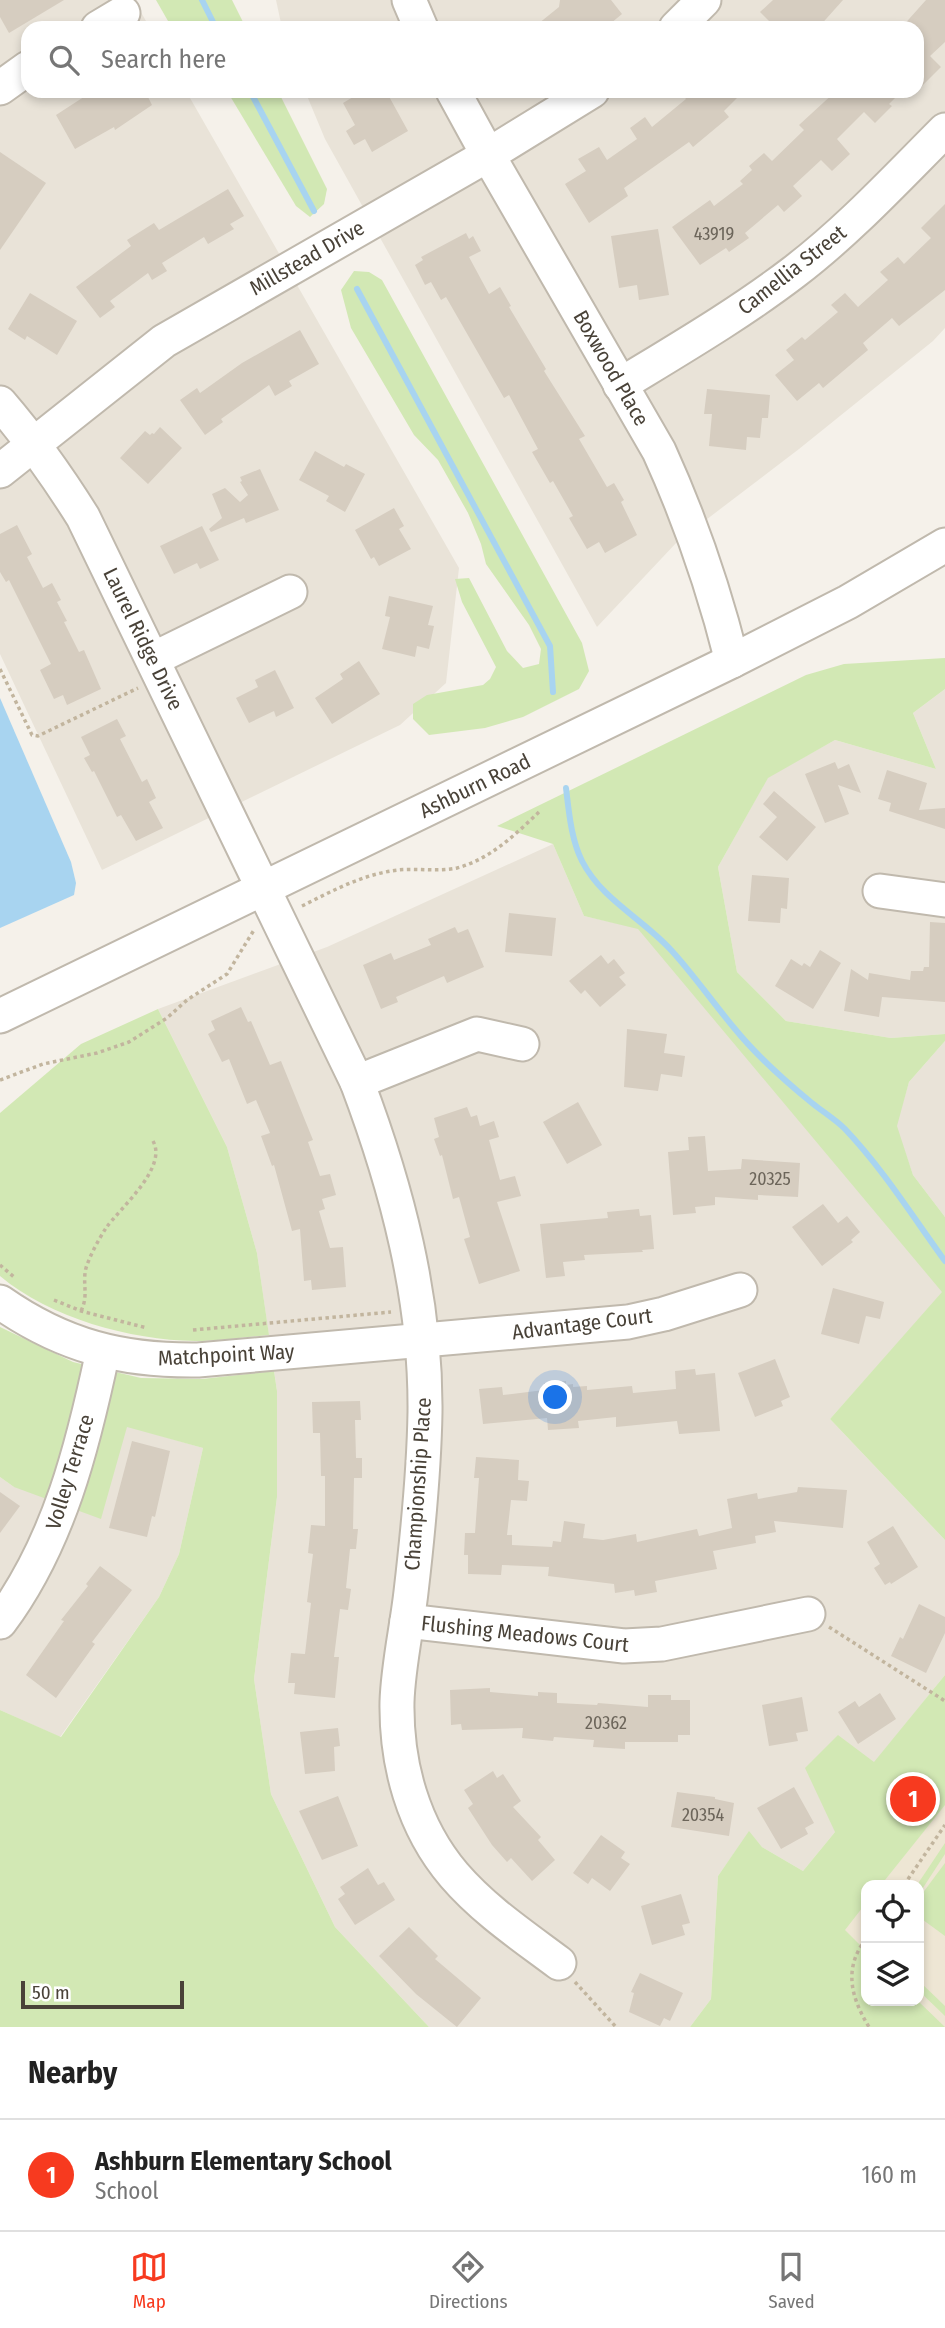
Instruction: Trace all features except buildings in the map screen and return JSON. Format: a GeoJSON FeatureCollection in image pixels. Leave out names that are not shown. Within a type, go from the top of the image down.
{"type":"FeatureCollection","features":[{"type":"Feature","properties":{"kind":"street"},"geometry":{"type":"LineString","coordinates":[[410,0],[418,21]]}},
{"type":"Feature","properties":{"kind":"street"},"geometry":{"type":"LineString","coordinates":[[683,21],[704,0]]}},
{"type":"Feature","properties":{"kind":"street"},"geometry":{"type":"LineString","coordinates":[[0,88],[21,73]]}},
{"type":"Feature","properties":{"kind":"street","name":"Boxwood Place"},"geometry":{"type":"LineString","coordinates":[[457,98],[659,451],[682,501],[721,614],[732,662]]}},
{"type":"Feature","properties":{"kind":"street","name":"Millstead Drive"},"geometry":{"type":"LineString","coordinates":[[0,471],[164,341],[488,155],[581,98]]}},
{"type":"Feature","properties":{"kind":"street","name":"Camellia Street"},"geometry":{"type":"LineString","coordinates":[[620,385],[741,311],[796,271],[852,223],[945,130]]}},
{"type":"Feature","properties":{"kind":"street","name":"Laurel Ridge Drive"},"geometry":{"type":"LineString","coordinates":[[0,404],[60,479],[83,517],[264,888]]}},
{"type":"Feature","properties":{"kind":"street","name":"Ashburn Road"},"geometry":{"type":"LineString","coordinates":[[0,1016],[732,662],[941,555]]}},
{"type":"Feature","properties":{"kind":"street"},"geometry":{"type":"LineString","coordinates":[[158,668],[290,592]]}},
{"type":"Feature","properties":{"kind":"street","name":"Championship Place"},"geometry":{"type":"LineString","coordinates":[[264,888],[358,1082],[399,1205],[411,1260],[420,1325],[425,1409],[424,1464],[397,1699],[398,1736],[404,1773],[415,1809],[431,1842],[453,1873],[492,1912],[559,1963]]}},
{"type":"Feature","properties":{"kind":"street"},"geometry":{"type":"LineString","coordinates":[[880,891],[945,900]]}},
{"type":"Feature","properties":{"kind":"street"},"geometry":{"type":"LineString","coordinates":[[358,1082],[477,1034],[522,1044]]}},
{"type":"Feature","properties":{"kind":"street","name":"Advantage Court"},"geometry":{"type":"LineString","coordinates":[[420,1325],[628,1322],[740,1290]]}},
{"type":"Feature","properties":{"kind":"street","name":"Matchpoint Way"},"geometry":{"type":"LineString","coordinates":[[8,1291],[21,1316],[51,1332],[103,1351],[162,1360],[198,1360],[420,1325]]}},
{"type":"Feature","properties":{"kind":"street","name":"Volley Terrace"},"geometry":{"type":"LineString","coordinates":[[0,1622],[28,1580],[52,1532],[71,1481],[103,1351]]}},
{"type":"Feature","properties":{"kind":"street","name":"Flushing Meadows Court"},"geometry":{"type":"LineString","coordinates":[[407,1621],[624,1646],[662,1644],[808,1614]]}},
{"type":"Feature","properties":{"kind":"path"},"geometry":{"type":"LineString","coordinates":[[0,669],[32,734],[38,736],[158,668]]}},
{"type":"Feature","properties":{"kind":"path"},"geometry":{"type":"LineString","coordinates":[[81,1311],[88,1292],[85,1284],[86,1268],[105,1230],[142,1185],[155,1157],[157,1148],[153,1140]]}},
{"type":"Feature","properties":{"kind":"path"},"geometry":{"type":"LineString","coordinates":[[0,1265],[8,1291]]}},
{"type":"Feature","properties":{"kind":"path"},"geometry":{"type":"LineString","coordinates":[[45,1295],[81,1311],[155,1329]]}},
{"type":"Feature","properties":{"kind":"path"},"geometry":{"type":"LineString","coordinates":[[185,1330],[420,1325]]}},
{"type":"Feature","properties":{"kind":"path"},"geometry":{"type":"LineString","coordinates":[[808,1614],[945,1701]]}},
{"type":"Feature","properties":{"kind":"path"},"geometry":{"type":"LineString","coordinates":[[907,1880],[945,1825]]}},
{"type":"Feature","properties":{"kind":"path"},"geometry":{"type":"LineString","coordinates":[[864,1943],[853,1961],[851,1980],[854,2000],[869,2027]]}},
{"type":"Feature","properties":{"kind":"path"},"geometry":{"type":"LineString","coordinates":[[559,1963],[616,2027]]}},
{"type":"Feature","properties":{"kind":"shaded area"},"geometry":{"type":"Polygon","coordinates":[[[0,0],[134,0],[146,21],[21,21],[21,98],[190,98],[459,568],[446,683],[400,725],[102,870],[0,654],[0,0]]]}},
{"type":"Feature","properties":{"kind":"shaded area"},"geometry":{"type":"Polygon","coordinates":[[[276,0],[945,0],[945,328],[933,341],[799,449],[677,542],[597,627],[325,139],[308,98],[924,98],[924,21],[280,21],[276,0]]]}},
{"type":"Feature","properties":{"kind":"shaded area"},"geometry":{"type":"Polygon","coordinates":[[[945,689],[945,1034],[891,1038],[786,1021],[737,972],[718,867],[768,777],[835,740],[936,769],[913,713],[945,689]]]}},
{"type":"Feature","properties":{"kind":"shaded area"},"geometry":{"type":"Polygon","coordinates":[[[553,844],[584,916],[638,928],[943,1292],[830,1419],[945,1540],[945,1675],[874,1763],[835,1832],[803,1871],[762,1847],[749,1832],[718,1876],[711,1999],[690,2027],[429,2027],[335,1927],[271,1794],[254,1679],[277,1497],[277,1391],[257,1253],[227,1147],[158,1009],[327,947],[553,844]]]}},
{"type":"Feature","properties":{"kind":"shaded area"},"geometry":{"type":"Polygon","coordinates":[[[945,1041],[945,1217],[913,1175],[896,1126],[909,1082],[945,1041]]]}},
{"type":"Feature","properties":{"kind":"shaded area"},"geometry":{"type":"Polygon","coordinates":[[[127,1426],[203,1448],[179,1554],[159,1597],[60,1737],[0,1710],[0,1477],[14,1487],[127,1426]]]}},
{"type":"Feature","properties":{"kind":"shaded area"},"geometry":{"type":"Polygon","coordinates":[[[945,1713],[945,2027],[709,2027],[945,1713]]]}},
{"type":"Feature","properties":{"kind":"green space"},"geometry":{"type":"Polygon","coordinates":[[[156,0],[232,0],[242,21],[168,21],[156,0]]]}},
{"type":"Feature","properties":{"kind":"green space"},"geometry":{"type":"Polygon","coordinates":[[[231,98],[282,98],[327,189],[324,204],[310,217],[296,206],[231,98]]]}},
{"type":"Feature","properties":{"kind":"green space"},"geometry":{"type":"Polygon","coordinates":[[[354,271],[369,272],[382,280],[582,643],[589,671],[579,689],[523,717],[485,728],[429,735],[413,719],[413,704],[427,695],[483,685],[490,679],[496,667],[462,602],[455,579],[469,578],[507,651],[523,668],[539,664],[541,649],[529,625],[486,564],[468,513],[438,460],[414,435],[351,328],[341,290],[354,271]]]}},
{"type":"Feature","properties":{"kind":"green space"},"geometry":{"type":"Polygon","coordinates":[[[945,658],[945,689],[913,713],[936,769],[835,740],[768,778],[718,867],[737,972],[786,1021],[891,1038],[945,1034],[945,1041],[909,1082],[897,1126],[913,1175],[945,1217],[945,1540],[830,1419],[942,1292],[638,929],[584,916],[553,844],[497,826],[806,675],[844,664],[945,658]]]}},
{"type":"Feature","properties":{"kind":"green space"},"geometry":{"type":"Polygon","coordinates":[[[158,1009],[227,1147],[257,1253],[269,1335],[195,1341],[170,1340],[118,1331],[92,1324],[42,1304],[0,1276],[0,1113],[81,1044],[158,1009]]]}},
{"type":"Feature","properties":{"kind":"green space"},"geometry":{"type":"Polygon","coordinates":[[[0,1327],[73,1362],[141,1378],[202,1379],[274,1371],[277,1391],[277,1497],[254,1679],[271,1794],[335,1927],[429,2027],[0,2027],[0,1710],[61,1737],[159,1597],[179,1554],[203,1448],[127,1427],[101,1519],[14,1487],[0,1477],[0,1327]]]}},
{"type":"Feature","properties":{"kind":"green space"},"geometry":{"type":"Polygon","coordinates":[[[945,1675],[945,1805],[885,1880],[861,1880],[861,1909],[845,1930],[861,1946],[861,2006],[923,2006],[945,2027],[690,2027],[711,1999],[718,1876],[749,1831],[762,1847],[803,1871],[835,1832],[805,1768],[838,1735],[874,1762],[945,1675]]]}},
{"type":"Feature","properties":{"kind":"green space"},"geometry":{"type":"Polygon","coordinates":[[[945,1843],[945,1854],[924,1886],[924,1880],[920,1880],[945,1843]]]}},
{"type":"Feature","properties":{"kind":"green space"},"geometry":{"type":"Polygon","coordinates":[[[945,1863],[945,1936],[924,1921],[924,1891],[945,1863]]]}},
{"type":"Feature","properties":{"kind":"green space"},"geometry":{"type":"Polygon","coordinates":[[[924,1986],[945,2006],[945,2016],[924,1996],[924,1986]]]}},
{"type":"Feature","properties":{"kind":"water"},"geometry":{"type":"Polygon","coordinates":[[[0,698],[71,862],[76,883],[74,895],[0,928],[0,698]]]}},
{"type":"Feature","properties":{"kind":"waterway"},"geometry":{"type":"LineString","coordinates":[[202,0],[212,21]]}},
{"type":"Feature","properties":{"kind":"waterway"},"geometry":{"type":"LineString","coordinates":[[254,98],[314,211]]}},
{"type":"Feature","properties":{"kind":"waterway"},"geometry":{"type":"LineString","coordinates":[[357,289],[550,646],[553,692]]}},
{"type":"Feature","properties":{"kind":"waterway"},"geometry":{"type":"LineString","coordinates":[[566,788],[575,844],[590,875],[611,898],[671,950],[762,1058],[859,1144],[945,1261]]}},
{"type":"Feature","properties":{"kind":"place","name":"Ashburn Elementary School"},"geometry":{"type":"Point","coordinates":[913,1799]}}]}
